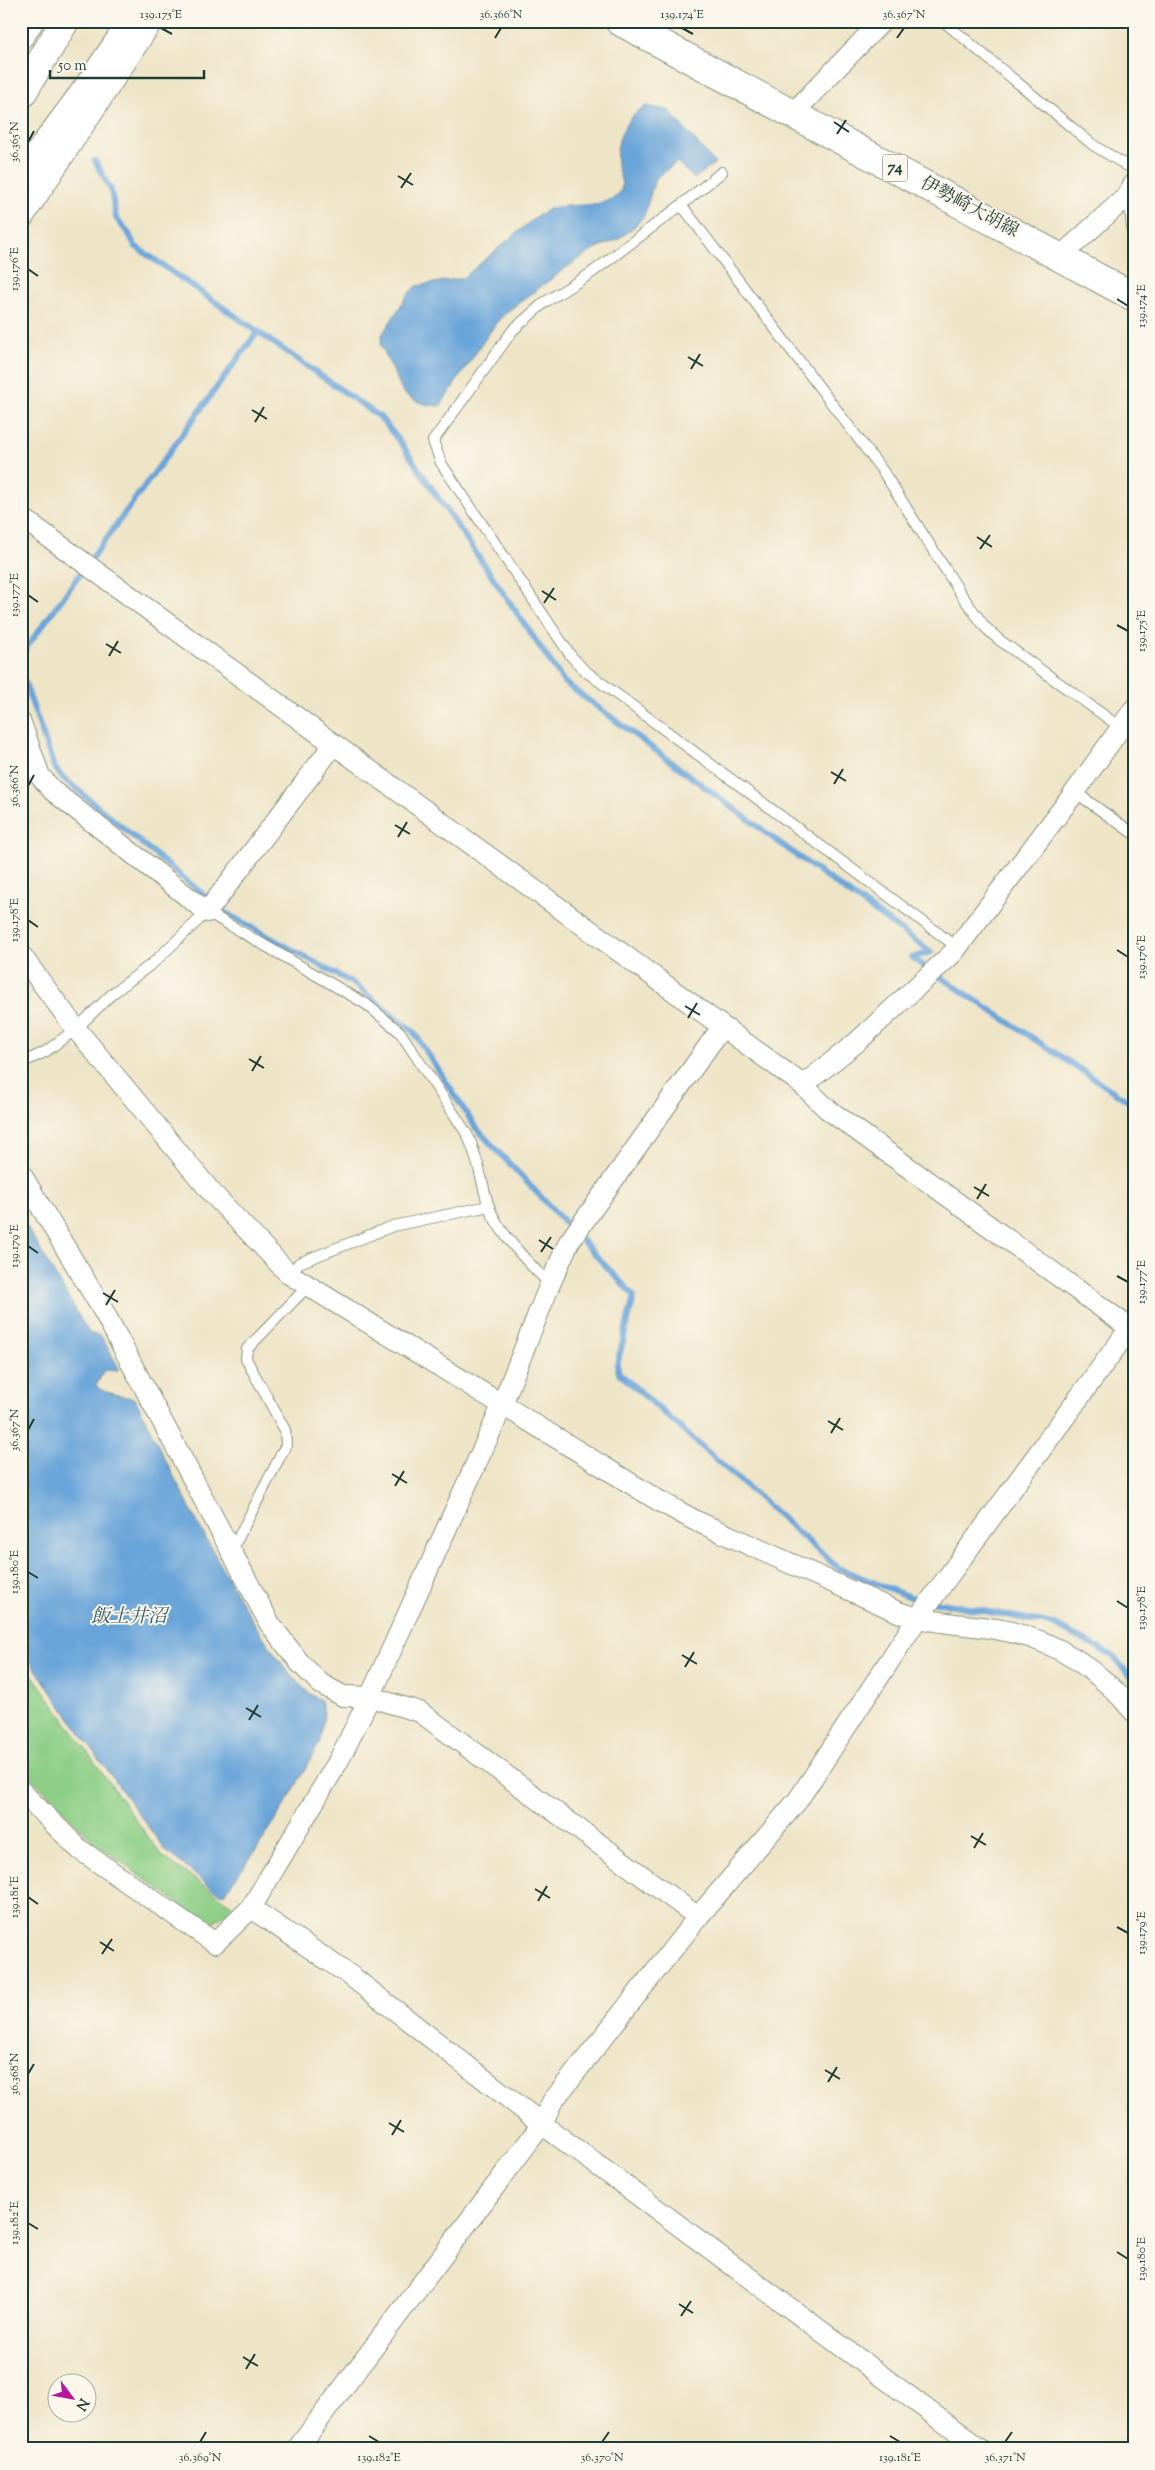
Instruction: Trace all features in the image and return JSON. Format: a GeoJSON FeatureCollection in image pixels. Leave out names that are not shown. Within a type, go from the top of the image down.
{"type":"FeatureCollection","features":[{"type":"Feature","properties":{"kind":"main road"},"geometry":{"type":"LineString","coordinates":[[21,34],[29,21]]}},
{"type":"Feature","properties":{"kind":"main road"},"geometry":{"type":"LineString","coordinates":[[21,95],[65,21]]}},
{"type":"Feature","properties":{"kind":"main road","name":"伊勢崎大胡線"},"geometry":{"type":"LineString","coordinates":[[619,21],[1134,297]]}},
{"type":"Feature","properties":{"kind":"main road"},"geometry":{"type":"LineString","coordinates":[[21,178],[87,89],[146,23]]}},
{"type":"Feature","properties":{"kind":"street"},"geometry":{"type":"LineString","coordinates":[[793,113],[882,21]]}},
{"type":"Feature","properties":{"kind":"street"},"geometry":{"type":"LineString","coordinates":[[21,221],[146,23]]}},
{"type":"Feature","properties":{"kind":"street"},"geometry":{"type":"LineString","coordinates":[[1060,257],[1129,191]]}},
{"type":"Feature","properties":{"kind":"street"},"geometry":{"type":"LineString","coordinates":[[21,517],[803,1085],[826,1108],[1132,1327],[918,1619],[798,1800],[698,1917],[552,2102],[542,2124],[297,2449]]}},
{"type":"Feature","properties":{"kind":"street"},"geometry":{"type":"LineString","coordinates":[[803,1085],[878,1023],[941,966],[1075,792],[1134,709]]}},
{"type":"Feature","properties":{"kind":"street"},"geometry":{"type":"LineString","coordinates":[[21,723],[40,776],[53,792],[207,912],[334,744]]}},
{"type":"Feature","properties":{"kind":"street"},"geometry":{"type":"LineString","coordinates":[[22,959],[76,1029],[212,1193],[289,1274],[571,1449],[694,1520],[871,1601],[918,1619],[1005,1630],[1042,1640],[1076,1658],[1103,1678],[1134,1712]]}},
{"type":"Feature","properties":{"kind":"street"},"geometry":{"type":"LineString","coordinates":[[21,1791],[79,1849],[215,1942],[251,1908],[339,1760],[370,1697],[495,1422],[550,1284],[569,1242],[722,1027]]}},
{"type":"Feature","properties":{"kind":"street"},"geometry":{"type":"LineString","coordinates":[[21,1174],[104,1312],[270,1624],[300,1663],[321,1684],[343,1696],[370,1697],[420,1712],[698,1917]]}},
{"type":"Feature","properties":{"kind":"street"},"geometry":{"type":"LineString","coordinates":[[251,1908],[350,1976],[542,2124],[980,2449]]}},
{"type":"Feature","properties":{"kind":"lane"},"geometry":{"type":"LineString","coordinates":[[943,21],[1093,145],[1134,170]]}},
{"type":"Feature","properties":{"kind":"lane"},"geometry":{"type":"LineString","coordinates":[[722,172],[590,274],[545,302],[513,330],[433,441],[434,450],[554,634],[584,670],[957,947]]}},
{"type":"Feature","properties":{"kind":"lane"},"geometry":{"type":"LineString","coordinates":[[1129,191],[1134,246]]}},
{"type":"Feature","properties":{"kind":"lane"},"geometry":{"type":"LineString","coordinates":[[680,206],[686,211],[882,470],[963,598],[986,627],[998,640],[1120,727]]}},
{"type":"Feature","properties":{"kind":"lane"},"geometry":{"type":"LineString","coordinates":[[1075,792],[1134,834]]}},
{"type":"Feature","properties":{"kind":"lane"},"geometry":{"type":"LineString","coordinates":[[21,1062],[45,1052],[76,1029],[113,993],[153,963],[207,912],[366,1004],[400,1032],[467,1134],[475,1151],[489,1206],[528,1262],[550,1284]]}},
{"type":"Feature","properties":{"kind":"lane"},"geometry":{"type":"LineString","coordinates":[[289,1274],[299,1263],[393,1226],[489,1206]]}},
{"type":"Feature","properties":{"kind":"lane"},"geometry":{"type":"LineString","coordinates":[[232,1552],[286,1445],[285,1430],[246,1359],[247,1349],[308,1286]]}},
{"type":"Feature","properties":{"kind":"green space"},"geometry":{"type":"Polygon","coordinates":[[[21,1659],[161,1855],[234,1907],[210,1926],[95,1843],[21,1767],[21,1659]]]}},
{"type":"Feature","properties":{"kind":"water"},"geometry":{"type":"Polygon","coordinates":[[[646,106],[668,110],[715,163],[694,179],[677,162],[655,179],[644,216],[633,228],[617,240],[597,248],[573,263],[508,311],[496,323],[440,406],[420,402],[403,392],[381,345],[382,335],[408,294],[416,286],[463,278],[538,215],[549,209],[602,203],[620,193],[622,185],[617,155],[620,138],[627,123],[646,106]]]}},
{"type":"Feature","properties":{"kind":"water","name":"飯土井沼"},"geometry":{"type":"Polygon","coordinates":[[[21,1217],[89,1333],[101,1336],[119,1368],[117,1371],[104,1370],[96,1386],[106,1392],[135,1399],[193,1514],[247,1612],[274,1653],[300,1684],[321,1700],[324,1713],[320,1742],[260,1845],[224,1894],[215,1891],[165,1850],[21,1648],[21,1217]]]}},
{"type":"Feature","properties":{"kind":"waterway"},"geometry":{"type":"LineString","coordinates":[[95,161],[111,190],[116,218],[129,234],[135,246],[380,417],[401,443],[564,682],[800,858],[931,952],[912,958],[1134,1105]]}},
{"type":"Feature","properties":{"kind":"waterway"},"geometry":{"type":"LineString","coordinates":[[21,655],[258,331]]}},
{"type":"Feature","properties":{"kind":"waterway"},"geometry":{"type":"LineString","coordinates":[[21,672],[54,767],[61,776],[224,912],[354,984],[413,1031],[476,1128],[634,1296],[617,1365],[619,1373],[838,1568],[910,1597],[1053,1624],[1113,1656],[1134,1681]]}}]}
